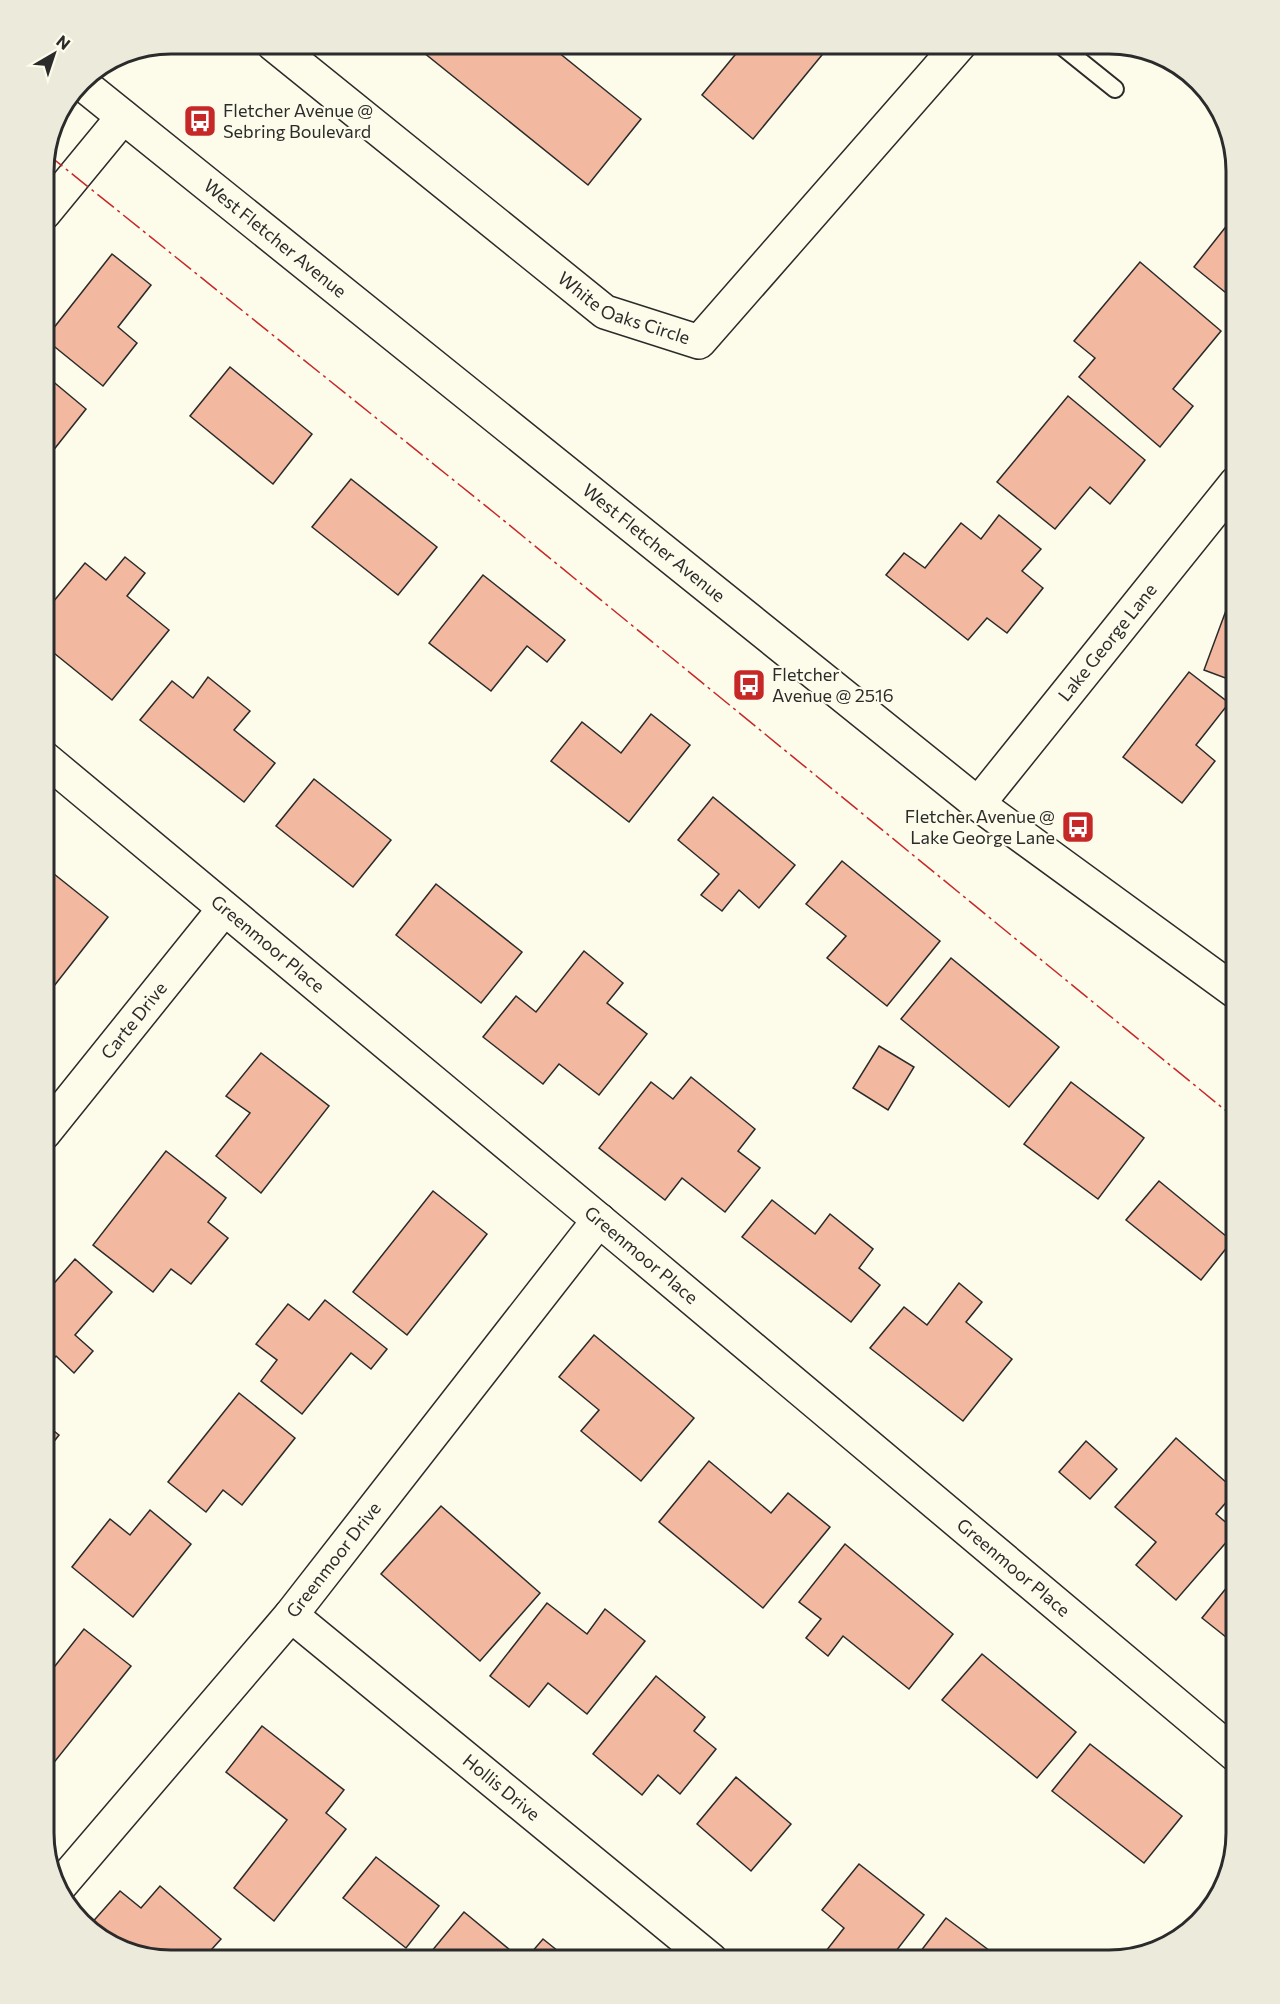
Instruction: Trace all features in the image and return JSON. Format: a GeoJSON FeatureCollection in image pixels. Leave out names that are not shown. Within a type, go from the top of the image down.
{"type":"FeatureCollection","features":[{"type":"Feature","properties":{"kind":"street","name":"White Oaks Circle"},"geometry":{"type":"LineString","coordinates":[[285,54],[605,312],[699,342],[951,54]]}},
{"type":"Feature","properties":{"kind":"street","name":"West Fletcher Avenue"},"geometry":{"type":"LineString","coordinates":[[88,89],[978,804],[1226,985]]}},
{"type":"Feature","properties":{"kind":"street"},"geometry":{"type":"LineString","coordinates":[[54,201],[123,117]]}},
{"type":"Feature","properties":{"kind":"street","name":"Lake George Lane"},"geometry":{"type":"LineString","coordinates":[[978,804],[1226,495]]}},
{"type":"Feature","properties":{"kind":"street","name":"Greenmoor Place"},"geometry":{"type":"LineString","coordinates":[[54,766],[1226,1747]]}},
{"type":"Feature","properties":{"kind":"street","name":"Carte Drive"},"geometry":{"type":"LineString","coordinates":[[54,1121],[224,909]]}},
{"type":"Feature","properties":{"kind":"street","name":"Greenmoor Drive"},"geometry":{"type":"LineString","coordinates":[[64,1881],[291,1615],[599,1220]]}},
{"type":"Feature","properties":{"kind":"street","name":"Hollis Drive"},"geometry":{"type":"LineString","coordinates":[[291,1615],[699,1950]]}},
{"type":"Feature","properties":{"kind":"lane"},"geometry":{"type":"LineString","coordinates":[[1071,54],[1115,89]]}},
{"type":"Feature","properties":{"kind":"building"},"geometry":{"type":"Polygon","coordinates":[[[425,54],[560,54],[641,119],[588,185],[425,54]]]}},
{"type":"Feature","properties":{"kind":"building"},"geometry":{"type":"Polygon","coordinates":[[[736,54],[823,54],[753,139],[702,95],[736,54]]]}},
{"type":"Feature","properties":{"kind":"building"},"geometry":{"type":"Polygon","coordinates":[[[1226,227],[1226,293],[1194,267],[1226,227]]]}},
{"type":"Feature","properties":{"kind":"building"},"geometry":{"type":"Polygon","coordinates":[[[112,254],[151,285],[118,327],[137,343],[103,386],[54,346],[54,328],[112,254]]]}},
{"type":"Feature","properties":{"kind":"building"},"geometry":{"type":"Polygon","coordinates":[[[1140,262],[1221,331],[1173,389],[1193,406],[1160,447],[1079,377],[1095,358],[1074,341],[1140,262]]]}},
{"type":"Feature","properties":{"kind":"building"},"geometry":{"type":"Polygon","coordinates":[[[230,367],[312,434],[273,484],[190,416],[230,367]]]}},
{"type":"Feature","properties":{"kind":"building"},"geometry":{"type":"Polygon","coordinates":[[[54,382],[86,409],[54,449],[54,382]]]}},
{"type":"Feature","properties":{"kind":"building"},"geometry":{"type":"Polygon","coordinates":[[[1068,396],[1145,460],[1110,504],[1090,487],[1055,529],[997,482],[1068,396]]]}},
{"type":"Feature","properties":{"kind":"building"},"geometry":{"type":"Polygon","coordinates":[[[351,479],[437,547],[398,595],[312,527],[351,479]]]}},
{"type":"Feature","properties":{"kind":"building"},"geometry":{"type":"Polygon","coordinates":[[[999,515],[1041,549],[1022,571],[1043,588],[1007,633],[987,618],[968,640],[886,575],[904,553],[925,568],[961,523],[981,539],[999,515]]]}},
{"type":"Feature","properties":{"kind":"building"},"geometry":{"type":"Polygon","coordinates":[[[125,557],[145,573],[127,596],[169,630],[112,700],[54,653],[54,601],[85,563],[106,580],[125,557]]]}},
{"type":"Feature","properties":{"kind":"building"},"geometry":{"type":"Polygon","coordinates":[[[483,575],[565,640],[547,662],[527,646],[491,691],[429,643],[483,575]]]}},
{"type":"Feature","properties":{"kind":"building"},"geometry":{"type":"Polygon","coordinates":[[[1226,611],[1226,678],[1204,670],[1226,611]]]}},
{"type":"Feature","properties":{"kind":"building"},"geometry":{"type":"Polygon","coordinates":[[[1189,672],[1226,701],[1226,707],[1196,745],[1215,761],[1182,803],[1123,757],[1189,672]]]}},
{"type":"Feature","properties":{"kind":"building"},"geometry":{"type":"Polygon","coordinates":[[[208,677],[250,711],[234,730],[275,763],[244,802],[140,720],[172,681],[193,698],[208,677]]]}},
{"type":"Feature","properties":{"kind":"building"},"geometry":{"type":"Polygon","coordinates":[[[651,714],[690,745],[629,822],[551,761],[582,722],[621,753],[651,714]]]}},
{"type":"Feature","properties":{"kind":"building"},"geometry":{"type":"Polygon","coordinates":[[[314,779],[391,840],[353,887],[276,826],[314,779]]]}},
{"type":"Feature","properties":{"kind":"building"},"geometry":{"type":"Polygon","coordinates":[[[713,797],[795,865],[759,908],[739,890],[722,911],[701,895],[719,874],[678,840],[713,797]]]}},
{"type":"Feature","properties":{"kind":"building"},"geometry":{"type":"Polygon","coordinates":[[[842,861],[940,941],[887,1006],[827,958],[846,936],[806,904],[842,861]]]}},
{"type":"Feature","properties":{"kind":"building"},"geometry":{"type":"Polygon","coordinates":[[[54,874],[108,917],[54,986],[54,874]]]}},
{"type":"Feature","properties":{"kind":"building"},"geometry":{"type":"Polygon","coordinates":[[[436,884],[522,952],[481,1003],[396,935],[436,884]]]}},
{"type":"Feature","properties":{"kind":"building"},"geometry":{"type":"Polygon","coordinates":[[[584,951],[623,983],[607,1003],[647,1034],[599,1095],[559,1064],[543,1084],[483,1037],[516,996],[536,1012],[584,951]]]}},
{"type":"Feature","properties":{"kind":"building"},"geometry":{"type":"Polygon","coordinates":[[[951,958],[1059,1047],[1009,1107],[901,1019],[951,958]]]}},
{"type":"Feature","properties":{"kind":"building"},"geometry":{"type":"Polygon","coordinates":[[[879,1046],[914,1067],[888,1110],[853,1088],[879,1046]]]}},
{"type":"Feature","properties":{"kind":"building"},"geometry":{"type":"Polygon","coordinates":[[[261,1053],[329,1106],[261,1193],[216,1156],[250,1113],[226,1096],[261,1053]]]}},
{"type":"Feature","properties":{"kind":"building"},"geometry":{"type":"Polygon","coordinates":[[[691,1077],[755,1129],[738,1151],[760,1168],[725,1212],[682,1178],[665,1200],[599,1148],[651,1082],[673,1099],[691,1077]]]}},
{"type":"Feature","properties":{"kind":"building"},"geometry":{"type":"Polygon","coordinates":[[[1071,1082],[1144,1138],[1098,1199],[1024,1144],[1071,1082]]]}},
{"type":"Feature","properties":{"kind":"building"},"geometry":{"type":"Polygon","coordinates":[[[166,1151],[226,1198],[208,1222],[228,1238],[191,1284],[171,1269],[153,1292],[93,1245],[166,1151]]]}},
{"type":"Feature","properties":{"kind":"building"},"geometry":{"type":"Polygon","coordinates":[[[1159,1181],[1226,1236],[1226,1249],[1201,1280],[1126,1220],[1159,1181]]]}},
{"type":"Feature","properties":{"kind":"building"},"geometry":{"type":"Polygon","coordinates":[[[433,1191],[487,1234],[407,1335],[353,1292],[433,1191]]]}},
{"type":"Feature","properties":{"kind":"building"},"geometry":{"type":"Polygon","coordinates":[[[772,1200],[815,1234],[830,1214],[873,1249],[859,1268],[880,1285],[851,1322],[742,1237],[772,1200]]]}},
{"type":"Feature","properties":{"kind":"building"},"geometry":{"type":"Polygon","coordinates":[[[75,1259],[112,1292],[75,1335],[93,1351],[74,1373],[56,1356],[54,1358],[54,1283],[75,1259]]]}},
{"type":"Feature","properties":{"kind":"building"},"geometry":{"type":"Polygon","coordinates":[[[959,1283],[982,1302],[966,1322],[1012,1359],[963,1421],[870,1348],[904,1307],[927,1325],[959,1283]]]}},
{"type":"Feature","properties":{"kind":"building"},"geometry":{"type":"Polygon","coordinates":[[[325,1300],[387,1349],[371,1369],[351,1353],[302,1414],[261,1381],[277,1360],[256,1344],[288,1304],[309,1320],[325,1300]]]}},
{"type":"Feature","properties":{"kind":"building"},"geometry":{"type":"Polygon","coordinates":[[[594,1335],[694,1418],[641,1481],[581,1431],[599,1410],[559,1377],[594,1335]]]}},
{"type":"Feature","properties":{"kind":"building"},"geometry":{"type":"Polygon","coordinates":[[[239,1393],[295,1438],[242,1505],[223,1490],[206,1512],[168,1482],[239,1393]]]}},
{"type":"Feature","properties":{"kind":"building"},"geometry":{"type":"Polygon","coordinates":[[[54,1431],[59,1435],[54,1441],[54,1431]]]}},
{"type":"Feature","properties":{"kind":"building"},"geometry":{"type":"Polygon","coordinates":[[[1176,1438],[1226,1482],[1226,1502],[1216,1514],[1226,1522],[1226,1542],[1176,1600],[1136,1565],[1156,1542],[1115,1507],[1176,1438]]]}},
{"type":"Feature","properties":{"kind":"building"},"geometry":{"type":"Polygon","coordinates":[[[1086,1441],[1117,1469],[1090,1499],[1059,1472],[1086,1441]]]}},
{"type":"Feature","properties":{"kind":"building"},"geometry":{"type":"Polygon","coordinates":[[[709,1461],[771,1513],[788,1493],[830,1527],[763,1608],[659,1522],[709,1461]]]}},
{"type":"Feature","properties":{"kind":"building"},"geometry":{"type":"Polygon","coordinates":[[[441,1506],[540,1593],[480,1661],[381,1574],[441,1506]]]}},
{"type":"Feature","properties":{"kind":"building"},"geometry":{"type":"Polygon","coordinates":[[[150,1510],[191,1544],[133,1617],[72,1567],[110,1519],[130,1535],[150,1510]]]}},
{"type":"Feature","properties":{"kind":"building"},"geometry":{"type":"Polygon","coordinates":[[[845,1544],[953,1634],[909,1689],[843,1636],[828,1656],[806,1638],[821,1619],[799,1602],[845,1544]]]}},
{"type":"Feature","properties":{"kind":"building"},"geometry":{"type":"Polygon","coordinates":[[[1226,1588],[1226,1637],[1202,1618],[1226,1588]]]}},
{"type":"Feature","properties":{"kind":"building"},"geometry":{"type":"Polygon","coordinates":[[[547,1603],[587,1634],[605,1609],[645,1641],[587,1714],[548,1683],[529,1707],[490,1676],[547,1603]]]}},
{"type":"Feature","properties":{"kind":"building"},"geometry":{"type":"Polygon","coordinates":[[[84,1629],[131,1666],[54,1762],[54,1667],[84,1629]]]}},
{"type":"Feature","properties":{"kind":"building"},"geometry":{"type":"Polygon","coordinates":[[[982,1654],[1076,1732],[1037,1778],[942,1700],[982,1654]]]}},
{"type":"Feature","properties":{"kind":"building"},"geometry":{"type":"Polygon","coordinates":[[[656,1676],[705,1717],[694,1731],[716,1749],[680,1794],[658,1775],[642,1795],[593,1754],[656,1676]]]}},
{"type":"Feature","properties":{"kind":"building"},"geometry":{"type":"Polygon","coordinates":[[[262,1726],[344,1790],[326,1813],[346,1829],[274,1921],[234,1888],[287,1820],[226,1772],[262,1726]]]}},
{"type":"Feature","properties":{"kind":"building"},"geometry":{"type":"Polygon","coordinates":[[[1090,1744],[1182,1816],[1144,1863],[1052,1791],[1090,1744]]]}},
{"type":"Feature","properties":{"kind":"building"},"geometry":{"type":"Polygon","coordinates":[[[736,1777],[791,1824],[751,1871],[697,1824],[736,1777]]]}},
{"type":"Feature","properties":{"kind":"building"},"geometry":{"type":"Polygon","coordinates":[[[376,1857],[439,1906],[406,1948],[343,1898],[376,1857]]]}},
{"type":"Feature","properties":{"kind":"building"},"geometry":{"type":"Polygon","coordinates":[[[859,1864],[924,1915],[897,1950],[827,1950],[844,1928],[822,1910],[859,1864]]]}},
{"type":"Feature","properties":{"kind":"building"},"geometry":{"type":"Polygon","coordinates":[[[160,1886],[221,1939],[211,1950],[148,1948],[119,1938],[94,1921],[120,1891],[141,1908],[160,1886]]]}},
{"type":"Feature","properties":{"kind":"building"},"geometry":{"type":"Polygon","coordinates":[[[464,1912],[510,1950],[433,1950],[464,1912]]]}},
{"type":"Feature","properties":{"kind":"building"},"geometry":{"type":"Polygon","coordinates":[[[946,1918],[989,1950],[922,1950],[946,1918]]]}},
{"type":"Feature","properties":{"kind":"building"},"geometry":{"type":"Polygon","coordinates":[[[543,1939],[557,1950],[534,1950],[543,1939]]]}},
{"type":"Feature","properties":{"kind":"power"},"geometry":{"type":"LineString","coordinates":[[55,160],[497,515],[1226,1111]]}},
{"type":"Feature","properties":{"kind":"place","name":"Fletcher Avenue @ Sebring Boulevard"},"geometry":{"type":"Point","coordinates":[200,121]}},
{"type":"Feature","properties":{"kind":"place","name":"Fletcher Avenue @ 2516"},"geometry":{"type":"Point","coordinates":[749,685]}},
{"type":"Feature","properties":{"kind":"place","name":"Fletcher Avenue @ Lake George Lane"},"geometry":{"type":"Point","coordinates":[1078,827]}}]}
